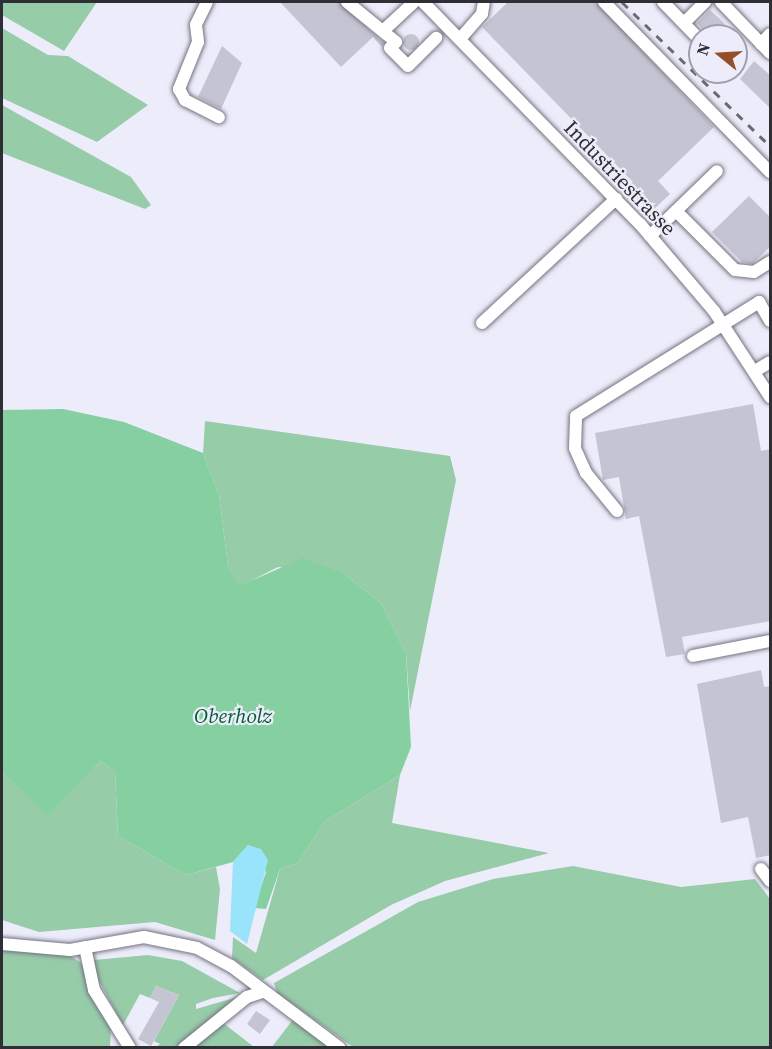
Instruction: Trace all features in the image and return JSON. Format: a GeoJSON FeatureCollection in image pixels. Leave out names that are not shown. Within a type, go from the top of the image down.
{"type":"FeatureCollection","features":[{"type":"Feature","properties":{"kind":"street"},"geometry":{"type":"LineString","coordinates":[[207,2],[196,25],[198,42],[179,89],[184,100],[219,117]]}},
{"type":"Feature","properties":{"kind":"street"},"geometry":{"type":"LineString","coordinates":[[347,2],[396,42],[390,48],[408,66],[436,38]]}},
{"type":"Feature","properties":{"kind":"street"},"geometry":{"type":"LineString","coordinates":[[384,30],[414,2]]}},
{"type":"Feature","properties":{"kind":"street","name":"Industriestrasse"},"geometry":{"type":"LineString","coordinates":[[423,2],[650,236],[725,326],[771,397]]}},
{"type":"Feature","properties":{"kind":"street"},"geometry":{"type":"LineString","coordinates":[[460,39],[482,14],[484,2]]}},
{"type":"Feature","properties":{"kind":"street"},"geometry":{"type":"LineString","coordinates":[[604,2],[771,172]]}},
{"type":"Feature","properties":{"kind":"street"},"geometry":{"type":"LineString","coordinates":[[663,2],[688,27]]}},
{"type":"Feature","properties":{"kind":"street"},"geometry":{"type":"LineString","coordinates":[[684,23],[705,2]]}},
{"type":"Feature","properties":{"kind":"street"},"geometry":{"type":"LineString","coordinates":[[721,2],[771,53]]}},
{"type":"Feature","properties":{"kind":"street"},"geometry":{"type":"LineString","coordinates":[[761,44],[771,34]]}},
{"type":"Feature","properties":{"kind":"street"},"geometry":{"type":"LineString","coordinates":[[650,236],[717,171]]}},
{"type":"Feature","properties":{"kind":"street"},"geometry":{"type":"LineString","coordinates":[[482,323],[616,199]]}},
{"type":"Feature","properties":{"kind":"street"},"geometry":{"type":"LineString","coordinates":[[676,211],[735,270],[754,272],[771,262]]}},
{"type":"Feature","properties":{"kind":"street"},"geometry":{"type":"LineString","coordinates":[[616,511],[586,473],[575,448],[576,416],[725,326],[759,302],[771,321]]}},
{"type":"Feature","properties":{"kind":"street"},"geometry":{"type":"LineString","coordinates":[[755,371],[771,362]]}},
{"type":"Feature","properties":{"kind":"street"},"geometry":{"type":"LineString","coordinates":[[693,656],[771,641]]}},
{"type":"Feature","properties":{"kind":"street"},"geometry":{"type":"LineString","coordinates":[[761,869],[771,880]]}},
{"type":"Feature","properties":{"kind":"street"},"geometry":{"type":"LineString","coordinates":[[2,944],[85,947],[144,937],[172,941],[220,959],[340,1047]]}},
{"type":"Feature","properties":{"kind":"street"},"geometry":{"type":"LineString","coordinates":[[85,947],[94,990],[130,1047]]}},
{"type":"Feature","properties":{"kind":"street"},"geometry":{"type":"LineString","coordinates":[[184,1047],[247,997],[262,992]]}},
{"type":"Feature","properties":{"kind":"green space"},"geometry":{"type":"Polygon","coordinates":[[[2,2],[97,2],[64,51],[2,15],[2,2]]]}},
{"type":"Feature","properties":{"kind":"green space"},"geometry":{"type":"Polygon","coordinates":[[[2,28],[48,55],[68,56],[148,105],[97,142],[2,98],[2,28]]]}},
{"type":"Feature","properties":{"kind":"green space"},"geometry":{"type":"Polygon","coordinates":[[[2,105],[131,177],[151,205],[145,209],[2,153],[2,105]]]}},
{"type":"Feature","properties":{"kind":"green space","name":"Oberholz"},"geometry":{"type":"Polygon","coordinates":[[[63,409],[124,422],[203,453],[219,495],[228,566],[239,586],[303,558],[344,574],[381,603],[406,654],[411,747],[400,775],[324,822],[298,863],[280,869],[266,909],[254,908],[266,872],[248,845],[233,862],[186,875],[118,836],[115,772],[101,761],[48,815],[2,772],[2,410],[63,409]]]}},
{"type":"Feature","properties":{"kind":"green space"},"geometry":{"type":"Polygon","coordinates":[[[205,421],[450,456],[456,480],[410,711],[406,654],[381,603],[344,574],[278,567],[239,587],[228,566],[219,495],[203,453],[205,421]]]}},
{"type":"Feature","properties":{"kind":"green space"},"geometry":{"type":"Polygon","coordinates":[[[101,761],[115,772],[118,836],[186,875],[216,867],[220,889],[215,940],[155,922],[39,932],[2,920],[2,772],[48,814],[101,761]]]}},
{"type":"Feature","properties":{"kind":"green space"},"geometry":{"type":"Polygon","coordinates":[[[400,775],[392,823],[549,853],[445,881],[391,905],[263,980],[232,958],[233,937],[256,953],[280,869],[298,863],[324,822],[400,775]]]}},
{"type":"Feature","properties":{"kind":"green space"},"geometry":{"type":"Polygon","coordinates":[[[573,866],[681,887],[755,879],[770,899],[770,1047],[353,1047],[277,993],[274,983],[418,902],[493,879],[573,866]]]}},
{"type":"Feature","properties":{"kind":"green space"},"geometry":{"type":"Polygon","coordinates":[[[2,949],[71,956],[81,963],[111,1029],[110,1047],[2,1047],[2,949]]]}},
{"type":"Feature","properties":{"kind":"green space"},"geometry":{"type":"Polygon","coordinates":[[[148,955],[182,961],[240,993],[196,1004],[196,1009],[241,996],[180,1047],[156,1047],[160,1044],[154,1041],[179,995],[156,986],[150,998],[140,994],[123,1025],[94,972],[94,960],[148,955]]]}},
{"type":"Feature","properties":{"kind":"green space"},"geometry":{"type":"Polygon","coordinates":[[[295,1017],[333,1048],[271,1048],[295,1017]]]}},
{"type":"Feature","properties":{"kind":"green space"},"geometry":{"type":"Polygon","coordinates":[[[222,1022],[254,1047],[193,1048],[222,1022]]]}},
{"type":"Feature","properties":{"kind":"water"},"geometry":{"type":"Polygon","coordinates":[[[248,845],[261,849],[268,860],[247,944],[230,931],[233,862],[248,845]]]}},
{"type":"Feature","properties":{"kind":"building"},"geometry":{"type":"Polygon","coordinates":[[[280,2],[339,2],[384,43],[382,47],[373,37],[341,67],[280,2]]]}},
{"type":"Feature","properties":{"kind":"building"},"geometry":{"type":"Polygon","coordinates":[[[508,2],[596,2],[714,127],[658,181],[670,194],[651,212],[627,188],[633,182],[482,27],[508,2]]]}},
{"type":"Feature","properties":{"kind":"building"},"geometry":{"type":"Polygon","coordinates":[[[710,10],[725,24],[698,24],[710,10]]]}},
{"type":"Feature","properties":{"kind":"building"},"geometry":{"type":"Polygon","coordinates":[[[411,34],[419,42],[411,50],[403,42],[411,34]]]}},
{"type":"Feature","properties":{"kind":"building"},"geometry":{"type":"Polygon","coordinates":[[[222,46],[242,63],[221,109],[198,97],[222,46]]]}},
{"type":"Feature","properties":{"kind":"building"},"geometry":{"type":"Polygon","coordinates":[[[754,61],[771,76],[771,109],[745,84],[748,84],[748,69],[754,61]]]}},
{"type":"Feature","properties":{"kind":"building"},"geometry":{"type":"Polygon","coordinates":[[[749,196],[771,218],[771,246],[752,264],[742,262],[712,232],[749,196]]]}},
{"type":"Feature","properties":{"kind":"building"},"geometry":{"type":"Polygon","coordinates":[[[753,404],[761,451],[771,449],[771,621],[682,637],[685,654],[666,657],[639,516],[626,519],[619,477],[603,480],[595,433],[753,404]]]}},
{"type":"Feature","properties":{"kind":"building"},"geometry":{"type":"Polygon","coordinates":[[[761,670],[764,687],[771,686],[771,855],[756,858],[748,817],[721,823],[697,684],[761,670]]]}},
{"type":"Feature","properties":{"kind":"building"},"geometry":{"type":"Polygon","coordinates":[[[156,986],[179,995],[151,1046],[138,1039],[159,1002],[150,998],[156,986]]]}},
{"type":"Feature","properties":{"kind":"building"},"geometry":{"type":"Polygon","coordinates":[[[256,1011],[270,1020],[260,1034],[247,1024],[256,1011]]]}},
{"type":"Feature","properties":{"kind":"railway"},"geometry":{"type":"LineString","coordinates":[[622,2],[770,146]]}}]}
